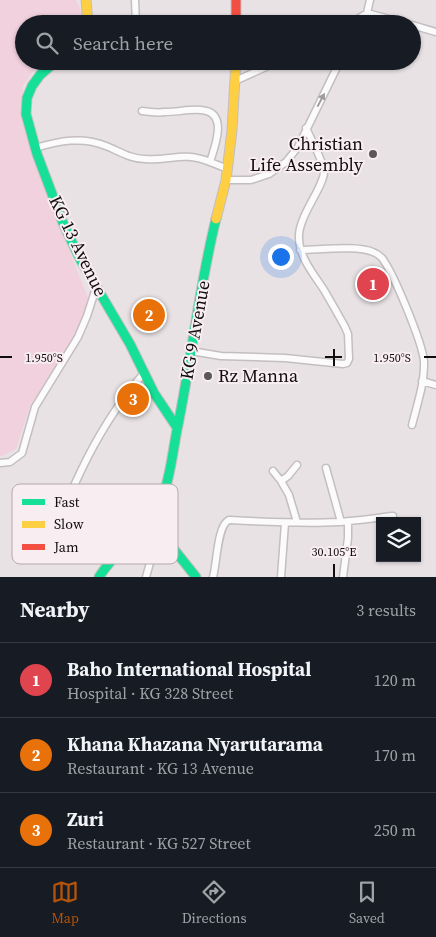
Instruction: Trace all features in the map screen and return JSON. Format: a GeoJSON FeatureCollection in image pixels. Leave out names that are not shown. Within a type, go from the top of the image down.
{"type":"FeatureCollection","features":[{"type":"Feature","properties":{"kind":"main road"},"geometry":{"type":"LineString","coordinates":[[88,0],[88,15]]}},
{"type":"Feature","properties":{"kind":"main road"},"geometry":{"type":"LineString","coordinates":[[236,0],[236,15]]}},
{"type":"Feature","properties":{"kind":"main road","name":"KG 13 Avenue"},"geometry":{"type":"LineString","coordinates":[[46,70],[32,86],[27,98],[26,114],[35,148],[80,260],[130,344],[154,393],[176,426]]}},
{"type":"Feature","properties":{"kind":"main road","name":"KG 9 Avenue"},"geometry":{"type":"LineString","coordinates":[[165,484],[214,228],[228,169],[236,70]]}},
{"type":"Feature","properties":{"kind":"main road"},"geometry":{"type":"LineString","coordinates":[[178,555],[196,577]]}},
{"type":"Feature","properties":{"kind":"main road","name":"KG 9 Avenue"},"geometry":{"type":"LineString","coordinates":[[99,577],[108,564]]}},
{"type":"Feature","properties":{"kind":"street"},"geometry":{"type":"LineString","coordinates":[[135,0],[136,15]]}},
{"type":"Feature","properties":{"kind":"street"},"geometry":{"type":"LineString","coordinates":[[364,15],[367,13],[370,0]]}},
{"type":"Feature","properties":{"kind":"street"},"geometry":{"type":"LineString","coordinates":[[367,13],[374,15]]}},
{"type":"Feature","properties":{"kind":"street"},"geometry":{"type":"LineString","coordinates":[[421,28],[436,32]]}},
{"type":"Feature","properties":{"kind":"street"},"geometry":{"type":"LineString","coordinates":[[235,81],[259,70]]}},
{"type":"Feature","properties":{"kind":"street"},"geometry":{"type":"LineString","coordinates":[[226,180],[251,180],[269,174],[286,162],[298,147],[335,70]]}},
{"type":"Feature","properties":{"kind":"street"},"geometry":{"type":"LineString","coordinates":[[142,111],[162,113],[199,110],[207,111],[214,116],[218,122],[218,130],[210,162]]}},
{"type":"Feature","properties":{"kind":"street"},"geometry":{"type":"LineString","coordinates":[[191,351],[221,356],[285,358],[347,363],[350,354],[345,326],[308,268],[300,250],[300,226],[323,178],[324,170],[306,128]]}},
{"type":"Feature","properties":{"kind":"street"},"geometry":{"type":"LineString","coordinates":[[35,148],[75,139],[90,140],[134,158],[146,160],[189,156],[228,169]]}},
{"type":"Feature","properties":{"kind":"street"},"geometry":{"type":"LineString","coordinates":[[300,250],[360,248],[374,252],[381,257],[392,275],[421,346],[424,361],[422,381],[412,425]]}},
{"type":"Feature","properties":{"kind":"street"},"geometry":{"type":"LineString","coordinates":[[0,463],[10,462],[22,453],[35,407],[78,337],[96,288]]}},
{"type":"Feature","properties":{"kind":"street"},"geometry":{"type":"LineString","coordinates":[[74,484],[95,441],[109,418],[145,372]]}},
{"type":"Feature","properties":{"kind":"street"},"geometry":{"type":"LineString","coordinates":[[422,381],[436,385]]}},
{"type":"Feature","properties":{"kind":"street"},"geometry":{"type":"LineString","coordinates":[[282,481],[297,465]]}},
{"type":"Feature","properties":{"kind":"street"},"geometry":{"type":"LineString","coordinates":[[326,468],[345,521],[348,538],[343,577]]}},
{"type":"Feature","properties":{"kind":"street"},"geometry":{"type":"LineString","coordinates":[[273,471],[282,481],[289,495],[297,522]]}},
{"type":"Feature","properties":{"kind":"street"},"geometry":{"type":"LineString","coordinates":[[213,577],[221,532],[225,522],[229,520],[285,523],[345,521],[392,516]]}},
{"type":"Feature","properties":{"kind":"street"},"geometry":{"type":"LineString","coordinates":[[281,577],[285,523]]}},
{"type":"Feature","properties":{"kind":"street"},"geometry":{"type":"LineString","coordinates":[[146,577],[150,564]]}},
{"type":"Feature","properties":{"kind":"shaded area"},"geometry":{"type":"Polygon","coordinates":[[[0,0],[76,0],[82,15],[15,15],[15,70],[34,70],[22,87],[54,212],[90,303],[80,326],[30,406],[16,449],[0,456],[0,0]]]}},
{"type":"Feature","properties":{"kind":"traffic: fast"},"geometry":{"type":"LineString","coordinates":[[46,70],[32,86],[27,98],[26,114],[37,154],[63,223],[80,259],[130,344],[154,393],[176,426]]}},
{"type":"Feature","properties":{"kind":"traffic: fast"},"geometry":{"type":"LineString","coordinates":[[166,484],[216,219]]}},
{"type":"Feature","properties":{"kind":"traffic: fast"},"geometry":{"type":"LineString","coordinates":[[178,554],[196,577]]}},
{"type":"Feature","properties":{"kind":"traffic: fast"},"geometry":{"type":"LineString","coordinates":[[99,577],[109,564]]}},
{"type":"Feature","properties":{"kind":"traffic: slow"},"geometry":{"type":"LineString","coordinates":[[86,0],[87,15]]}},
{"type":"Feature","properties":{"kind":"traffic: slow"},"geometry":{"type":"LineString","coordinates":[[216,219],[226,180],[232,130],[235,70]]}},
{"type":"Feature","properties":{"kind":"traffic: jam"},"geometry":{"type":"LineString","coordinates":[[236,0],[236,15]]}},
{"type":"Feature","properties":{"kind":"place","name":"Christian Life Assembly"},"geometry":{"type":"Point","coordinates":[373,154]}},
{"type":"Feature","properties":{"kind":"place","name":"Baho International Hospital"},"geometry":{"type":"Point","coordinates":[373,284]}},
{"type":"Feature","properties":{"kind":"place","name":"Khana Khazana Nyarutarama"},"geometry":{"type":"Point","coordinates":[149,315]}},
{"type":"Feature","properties":{"kind":"place","name":"Rz Manna"},"geometry":{"type":"Point","coordinates":[208,376]}},
{"type":"Feature","properties":{"kind":"place","name":"Zuri"},"geometry":{"type":"Point","coordinates":[133,399]}}]}
